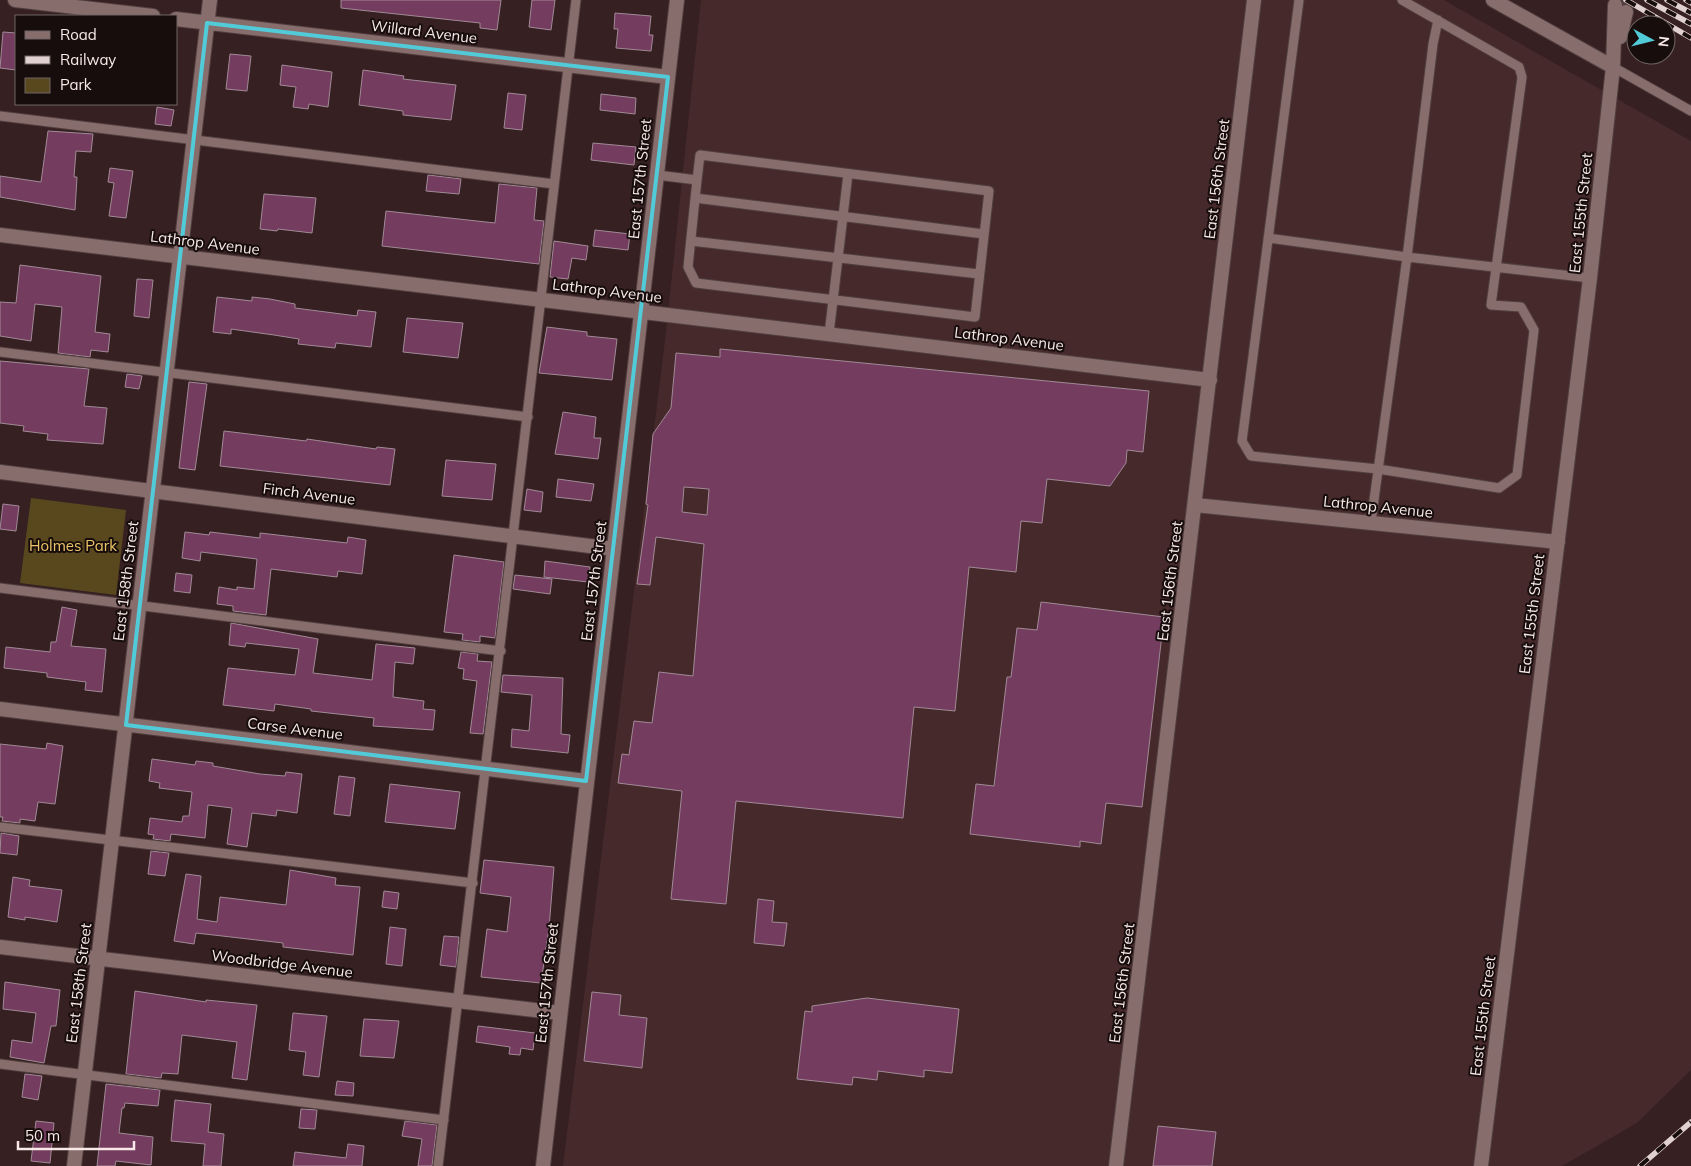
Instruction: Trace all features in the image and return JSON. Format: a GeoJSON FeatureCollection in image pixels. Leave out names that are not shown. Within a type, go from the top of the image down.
{"type":"FeatureCollection","features":[{"type":"Feature","properties":{"kind":"street"},"geometry":{"type":"LineString","coordinates":[[15,0],[144,15]]}},
{"type":"Feature","properties":{"kind":"street","name":"East 158th Street"},"geometry":{"type":"LineString","coordinates":[[74,1166],[210,0]]}},
{"type":"Feature","properties":{"kind":"street","name":"East 157th Street"},"geometry":{"type":"LineString","coordinates":[[543,1166],[677,0]]}},
{"type":"Feature","properties":{"kind":"street","name":"East 156th Street"},"geometry":{"type":"LineString","coordinates":[[1116,1166],[1196,505],[1254,0]]}},
{"type":"Feature","properties":{"kind":"street"},"geometry":{"type":"LineString","coordinates":[[1494,0],[1613,66]]}},
{"type":"Feature","properties":{"kind":"street","name":"East 155th Street"},"geometry":{"type":"LineString","coordinates":[[1481,1166],[1590,278],[1620,8]]}},
{"type":"Feature","properties":{"kind":"street","name":"Willard Avenue"},"geometry":{"type":"LineString","coordinates":[[178,19],[668,77]]}},
{"type":"Feature","properties":{"kind":"street","name":"Lathrop Avenue"},"geometry":{"type":"LineString","coordinates":[[0,235],[1210,380]]}},
{"type":"Feature","properties":{"kind":"street","name":"Finch Avenue"},"geometry":{"type":"LineString","coordinates":[[0,472],[614,549]]}},
{"type":"Feature","properties":{"kind":"street","name":"Lathrop Avenue"},"geometry":{"type":"LineString","coordinates":[[1196,505],[1558,542]]}},
{"type":"Feature","properties":{"kind":"street","name":"Carse Avenue"},"geometry":{"type":"LineString","coordinates":[[0,709],[586,781]]}},
{"type":"Feature","properties":{"kind":"street","name":"Woodbridge Avenue"},"geometry":{"type":"LineString","coordinates":[[0,947],[560,1013]]}},
{"type":"Feature","properties":{"kind":"lane"},"geometry":{"type":"LineString","coordinates":[[438,1166],[515,536],[540,299],[576,0]]}},
{"type":"Feature","properties":{"kind":"lane"},"geometry":{"type":"LineString","coordinates":[[1299,0],[1242,441],[1250,456],[1378,469],[1499,488],[1517,475],[1534,330],[1521,307],[1491,305],[1494,267],[1522,77],[1520,66],[1402,0]]}},
{"type":"Feature","properties":{"kind":"lane"},"geometry":{"type":"LineString","coordinates":[[1371,522],[1407,257],[1433,44],[1438,20]]}},
{"type":"Feature","properties":{"kind":"lane"},"geometry":{"type":"LineString","coordinates":[[1613,66],[1691,112]]}},
{"type":"Feature","properties":{"kind":"lane"},"geometry":{"type":"LineString","coordinates":[[0,116],[554,184]]}},
{"type":"Feature","properties":{"kind":"lane"},"geometry":{"type":"LineString","coordinates":[[700,155],[989,191],[974,318],[696,283],[688,267],[697,180],[700,155]]}},
{"type":"Feature","properties":{"kind":"lane"},"geometry":{"type":"LineString","coordinates":[[657,174],[697,180]]}},
{"type":"Feature","properties":{"kind":"lane"},"geometry":{"type":"LineString","coordinates":[[829,334],[848,174]]}},
{"type":"Feature","properties":{"kind":"lane"},"geometry":{"type":"LineString","coordinates":[[695,198],[984,234]]}},
{"type":"Feature","properties":{"kind":"lane"},"geometry":{"type":"LineString","coordinates":[[1268,238],[1407,257],[1590,278]]}},
{"type":"Feature","properties":{"kind":"lane"},"geometry":{"type":"LineString","coordinates":[[691,241],[979,274]]}},
{"type":"Feature","properties":{"kind":"lane"},"geometry":{"type":"LineString","coordinates":[[0,352],[528,417]]}},
{"type":"Feature","properties":{"kind":"lane"},"geometry":{"type":"LineString","coordinates":[[0,588],[501,651]]}},
{"type":"Feature","properties":{"kind":"lane"},"geometry":{"type":"LineString","coordinates":[[0,827],[473,884]]}},
{"type":"Feature","properties":{"kind":"lane"},"geometry":{"type":"LineString","coordinates":[[0,1064],[444,1120]]}},
{"type":"Feature","properties":{"kind":"highlighted area"},"geometry":{"type":"Polygon","coordinates":[[[207,23],[668,77],[586,781],[126,725],[207,23]]]}},
{"type":"Feature","properties":{"kind":"shaded area"},"geometry":{"type":"Polygon","coordinates":[[[701,0],[1444,0],[1691,141],[1691,1070],[1637,1123],[1562,1166],[563,1166],[666,332],[701,0]]]}},
{"type":"Feature","properties":{"kind":"green space","name":"Holmes Park"},"geometry":{"type":"Polygon","coordinates":[[[31,498],[126,510],[116,595],[20,583],[31,498]]]}},
{"type":"Feature","properties":{"kind":"building"},"geometry":{"type":"Polygon","coordinates":[[[341,0],[501,0],[497,30],[480,28],[480,23],[341,8],[341,0]]]}},
{"type":"Feature","properties":{"kind":"building"},"geometry":{"type":"Polygon","coordinates":[[[532,0],[555,0],[551,30],[529,27],[532,0]]]}},
{"type":"Feature","properties":{"kind":"building"},"geometry":{"type":"Polygon","coordinates":[[[615,13],[651,16],[649,35],[653,35],[651,51],[616,48],[618,29],[614,29],[615,13]]]}},
{"type":"Feature","properties":{"kind":"building"},"geometry":{"type":"Polygon","coordinates":[[[3,32],[15,33],[15,70],[0,68],[3,32]]]}},
{"type":"Feature","properties":{"kind":"building"},"geometry":{"type":"Polygon","coordinates":[[[230,54],[251,56],[247,91],[226,89],[230,54]]]}},
{"type":"Feature","properties":{"kind":"building"},"geometry":{"type":"Polygon","coordinates":[[[282,65],[332,72],[328,107],[309,104],[308,109],[293,107],[296,87],[280,85],[282,65]]]}},
{"type":"Feature","properties":{"kind":"building"},"geometry":{"type":"Polygon","coordinates":[[[363,70],[404,76],[403,79],[456,85],[451,120],[403,115],[403,111],[359,105],[363,70]]]}},
{"type":"Feature","properties":{"kind":"building"},"geometry":{"type":"Polygon","coordinates":[[[508,93],[526,95],[522,130],[504,128],[508,93]]]}},
{"type":"Feature","properties":{"kind":"building"},"geometry":{"type":"Polygon","coordinates":[[[601,94],[636,98],[635,114],[600,110],[601,94]]]}},
{"type":"Feature","properties":{"kind":"building"},"geometry":{"type":"Polygon","coordinates":[[[157,107],[174,110],[171,126],[155,124],[157,107]]]}},
{"type":"Feature","properties":{"kind":"building"},"geometry":{"type":"Polygon","coordinates":[[[48,131],[93,134],[91,152],[76,151],[74,177],[77,177],[75,210],[0,197],[0,176],[41,182],[48,131]]]}},
{"type":"Feature","properties":{"kind":"building"},"geometry":{"type":"Polygon","coordinates":[[[593,143],[636,147],[634,165],[591,160],[593,143]]]}},
{"type":"Feature","properties":{"kind":"building"},"geometry":{"type":"Polygon","coordinates":[[[110,168],[133,171],[126,218],[109,216],[114,183],[108,182],[110,168]]]}},
{"type":"Feature","properties":{"kind":"building"},"geometry":{"type":"Polygon","coordinates":[[[428,175],[461,179],[459,194],[426,191],[428,175]]]}},
{"type":"Feature","properties":{"kind":"building"},"geometry":{"type":"Polygon","coordinates":[[[499,184],[537,188],[534,220],[544,221],[539,264],[382,246],[386,211],[495,223],[499,184]]]}},
{"type":"Feature","properties":{"kind":"building"},"geometry":{"type":"Polygon","coordinates":[[[264,194],[316,198],[312,233],[260,229],[264,194]]]}},
{"type":"Feature","properties":{"kind":"building"},"geometry":{"type":"Polygon","coordinates":[[[595,230],[630,234],[628,250],[593,246],[595,230]]]}},
{"type":"Feature","properties":{"kind":"building"},"geometry":{"type":"Polygon","coordinates":[[[554,241],[588,246],[586,260],[572,258],[568,279],[550,277],[554,241]]]}},
{"type":"Feature","properties":{"kind":"building"},"geometry":{"type":"Polygon","coordinates":[[[20,265],[101,276],[95,332],[110,334],[108,352],[91,350],[90,357],[58,353],[62,307],[35,304],[31,341],[0,336],[0,302],[16,303],[20,265]]]}},
{"type":"Feature","properties":{"kind":"building"},"geometry":{"type":"Polygon","coordinates":[[[137,279],[153,280],[149,318],[134,316],[137,279]]]}},
{"type":"Feature","properties":{"kind":"building"},"geometry":{"type":"Polygon","coordinates":[[[217,297],[252,301],[252,297],[270,299],[295,304],[295,308],[357,316],[358,310],[376,312],[371,347],[336,343],[335,348],[298,344],[299,339],[231,329],[231,334],[213,332],[217,297]]]}},
{"type":"Feature","properties":{"kind":"building"},"geometry":{"type":"Polygon","coordinates":[[[407,318],[463,323],[458,358],[403,352],[407,318]]]}},
{"type":"Feature","properties":{"kind":"building"},"geometry":{"type":"Polygon","coordinates":[[[547,327],[587,332],[587,336],[617,339],[612,380],[539,373],[547,327]]]}},
{"type":"Feature","properties":{"kind":"building"},"geometry":{"type":"Polygon","coordinates":[[[720,349],[1149,391],[1143,452],[1127,450],[1126,463],[1110,486],[1047,479],[1042,523],[1021,521],[1016,572],[969,567],[955,711],[914,707],[903,818],[736,801],[726,904],[671,899],[682,791],[618,783],[622,754],[629,755],[634,721],[652,723],[659,672],[693,676],[704,544],[656,537],[650,585],[637,584],[648,505],[646,504],[653,434],[671,408],[676,353],[720,357],[720,349]],[[684,487],[682,512],[707,515],[709,489],[684,487]]]}},
{"type":"Feature","properties":{"kind":"building"},"geometry":{"type":"Polygon","coordinates":[[[0,361],[89,369],[84,406],[107,408],[103,444],[47,440],[48,434],[23,431],[24,426],[0,423],[0,361]]]}},
{"type":"Feature","properties":{"kind":"building"},"geometry":{"type":"Polygon","coordinates":[[[127,374],[142,376],[139,389],[125,387],[127,374]]]}},
{"type":"Feature","properties":{"kind":"building"},"geometry":{"type":"Polygon","coordinates":[[[189,382],[207,384],[195,470],[179,468],[189,382]]]}},
{"type":"Feature","properties":{"kind":"building"},"geometry":{"type":"Polygon","coordinates":[[[563,412],[596,417],[594,438],[601,438],[598,459],[555,454],[563,412]]]}},
{"type":"Feature","properties":{"kind":"building"},"geometry":{"type":"Polygon","coordinates":[[[224,431],[306,441],[307,439],[376,449],[377,447],[395,449],[390,485],[220,466],[224,431]]]}},
{"type":"Feature","properties":{"kind":"building"},"geometry":{"type":"Polygon","coordinates":[[[446,460],[496,464],[492,500],[442,496],[446,460]]]}},
{"type":"Feature","properties":{"kind":"building"},"geometry":{"type":"Polygon","coordinates":[[[558,479],[594,484],[591,501],[556,497],[558,479]]]}},
{"type":"Feature","properties":{"kind":"building"},"geometry":{"type":"Polygon","coordinates":[[[527,489],[543,492],[541,512],[524,510],[527,489]]]}},
{"type":"Feature","properties":{"kind":"building"},"geometry":{"type":"Polygon","coordinates":[[[3,504],[19,506],[16,531],[0,529],[3,504]]]}},
{"type":"Feature","properties":{"kind":"building"},"geometry":{"type":"Polygon","coordinates":[[[185,532],[209,535],[210,532],[260,538],[260,533],[347,543],[348,537],[366,540],[362,574],[338,571],[337,577],[271,569],[266,615],[233,611],[233,606],[217,604],[219,587],[237,590],[237,587],[254,589],[257,559],[201,552],[200,561],[182,558],[185,532]]]}},
{"type":"Feature","properties":{"kind":"building"},"geometry":{"type":"Polygon","coordinates":[[[454,555],[504,562],[495,638],[480,636],[480,642],[462,640],[463,634],[444,632],[454,555]]]}},
{"type":"Feature","properties":{"kind":"building"},"geometry":{"type":"Polygon","coordinates":[[[545,561],[590,567],[588,582],[544,577],[545,561]]]}},
{"type":"Feature","properties":{"kind":"building"},"geometry":{"type":"Polygon","coordinates":[[[176,573],[192,575],[190,593],[174,591],[176,573]]]}},
{"type":"Feature","properties":{"kind":"building"},"geometry":{"type":"Polygon","coordinates":[[[515,575],[552,579],[550,594],[513,589],[515,575]]]}},
{"type":"Feature","properties":{"kind":"building"},"geometry":{"type":"Polygon","coordinates":[[[1041,602],[1164,617],[1142,807],[1106,803],[1101,844],[1080,841],[1080,847],[970,834],[976,784],[994,786],[1007,677],[1011,677],[1017,628],[1037,630],[1041,602]]]}},
{"type":"Feature","properties":{"kind":"building"},"geometry":{"type":"Polygon","coordinates":[[[62,607],[77,610],[71,646],[106,649],[102,692],[85,690],[86,682],[47,677],[47,673],[4,668],[6,647],[50,652],[51,642],[56,642],[62,607]]]}},
{"type":"Feature","properties":{"kind":"building"},"geometry":{"type":"Polygon","coordinates":[[[231,623],[318,639],[313,673],[372,680],[376,644],[415,648],[413,664],[395,662],[393,697],[424,701],[423,709],[435,710],[433,730],[373,726],[374,718],[311,711],[311,709],[275,704],[274,711],[223,705],[228,668],[295,675],[299,649],[246,643],[245,647],[229,645],[231,623]]]}},
{"type":"Feature","properties":{"kind":"building"},"geometry":{"type":"Polygon","coordinates":[[[461,652],[478,654],[477,661],[492,662],[483,734],[470,733],[477,681],[463,679],[464,669],[458,668],[461,652]]]}},
{"type":"Feature","properties":{"kind":"building"},"geometry":{"type":"Polygon","coordinates":[[[503,675],[563,678],[561,734],[570,735],[568,753],[511,747],[512,729],[529,731],[532,695],[501,692],[503,675]]]}},
{"type":"Feature","properties":{"kind":"building"},"geometry":{"type":"Polygon","coordinates":[[[47,743],[63,746],[55,804],[38,802],[35,821],[20,819],[20,823],[2,821],[3,817],[0,817],[0,744],[46,749],[47,743]]]}},
{"type":"Feature","properties":{"kind":"building"},"geometry":{"type":"Polygon","coordinates":[[[152,759],[195,765],[196,761],[213,763],[213,766],[260,774],[285,776],[286,772],[302,774],[297,813],[277,810],[276,816],[252,813],[247,847],[227,844],[232,808],[208,805],[205,838],[171,834],[170,841],[153,839],[154,835],[148,834],[150,818],[182,822],[183,816],[189,816],[192,792],[159,788],[160,783],[149,781],[152,759]]]}},
{"type":"Feature","properties":{"kind":"building"},"geometry":{"type":"Polygon","coordinates":[[[339,776],[355,778],[350,816],[334,814],[339,776]]]}},
{"type":"Feature","properties":{"kind":"building"},"geometry":{"type":"Polygon","coordinates":[[[390,784],[460,792],[455,829],[385,822],[390,784]]]}},
{"type":"Feature","properties":{"kind":"building"},"geometry":{"type":"Polygon","coordinates":[[[1,833],[19,836],[17,855],[0,853],[1,833]]]}},
{"type":"Feature","properties":{"kind":"building"},"geometry":{"type":"Polygon","coordinates":[[[151,851],[169,853],[165,876],[148,874],[151,851]]]}},
{"type":"Feature","properties":{"kind":"building"},"geometry":{"type":"Polygon","coordinates":[[[484,860],[554,867],[549,928],[541,983],[481,977],[487,929],[507,932],[511,897],[480,893],[484,860]]]}},
{"type":"Feature","properties":{"kind":"building"},"geometry":{"type":"Polygon","coordinates":[[[290,870],[336,878],[335,885],[360,887],[353,955],[283,947],[283,943],[196,933],[194,944],[174,941],[186,874],[201,876],[197,919],[217,922],[220,897],[286,905],[290,870]]]}},
{"type":"Feature","properties":{"kind":"building"},"geometry":{"type":"Polygon","coordinates":[[[13,877],[30,880],[29,886],[62,890],[57,922],[25,917],[25,920],[8,917],[13,877]]]}},
{"type":"Feature","properties":{"kind":"building"},"geometry":{"type":"Polygon","coordinates":[[[384,891],[399,893],[397,909],[382,907],[384,891]]]}},
{"type":"Feature","properties":{"kind":"building"},"geometry":{"type":"Polygon","coordinates":[[[758,899],[774,901],[772,922],[787,923],[784,946],[754,943],[758,899]]]}},
{"type":"Feature","properties":{"kind":"building"},"geometry":{"type":"Polygon","coordinates":[[[390,927],[406,929],[402,966],[386,964],[390,927]]]}},
{"type":"Feature","properties":{"kind":"building"},"geometry":{"type":"Polygon","coordinates":[[[444,936],[459,937],[456,967],[440,965],[444,936]]]}},
{"type":"Feature","properties":{"kind":"building"},"geometry":{"type":"Polygon","coordinates":[[[5,982],[60,990],[56,1026],[51,1026],[44,1063],[10,1057],[12,1040],[32,1043],[36,1013],[3,1009],[5,982]]]}},
{"type":"Feature","properties":{"kind":"building"},"geometry":{"type":"Polygon","coordinates":[[[135,991],[206,1002],[206,1000],[257,1005],[247,1080],[232,1078],[237,1042],[182,1035],[178,1074],[162,1073],[161,1078],[126,1074],[135,991]]]}},
{"type":"Feature","properties":{"kind":"building"},"geometry":{"type":"Polygon","coordinates":[[[592,992],[621,995],[619,1015],[647,1018],[642,1068],[584,1061],[592,992]]]}},
{"type":"Feature","properties":{"kind":"building"},"geometry":{"type":"Polygon","coordinates":[[[867,998],[959,1009],[952,1073],[924,1070],[924,1077],[878,1071],[877,1080],[853,1077],[852,1085],[797,1079],[805,1011],[812,1012],[812,1006],[867,998]]]}},
{"type":"Feature","properties":{"kind":"building"},"geometry":{"type":"Polygon","coordinates":[[[293,1013],[327,1016],[319,1077],[303,1075],[306,1052],[289,1050],[293,1013]]]}},
{"type":"Feature","properties":{"kind":"building"},"geometry":{"type":"Polygon","coordinates":[[[364,1019],[399,1021],[394,1058],[360,1056],[364,1019]]]}},
{"type":"Feature","properties":{"kind":"building"},"geometry":{"type":"Polygon","coordinates":[[[478,1026],[535,1033],[533,1050],[521,1048],[520,1055],[509,1054],[510,1047],[476,1042],[478,1026]]]}},
{"type":"Feature","properties":{"kind":"building"},"geometry":{"type":"Polygon","coordinates":[[[25,1074],[42,1076],[38,1100],[22,1097],[25,1074]]]}},
{"type":"Feature","properties":{"kind":"building"},"geometry":{"type":"Polygon","coordinates":[[[337,1081],[354,1083],[353,1096],[335,1095],[337,1081]]]}},
{"type":"Feature","properties":{"kind":"building"},"geometry":{"type":"Polygon","coordinates":[[[106,1084],[160,1090],[158,1106],[125,1103],[124,1108],[122,1108],[119,1133],[153,1137],[151,1165],[116,1161],[115,1166],[97,1166],[106,1084]]]}},
{"type":"Feature","properties":{"kind":"building"},"geometry":{"type":"Polygon","coordinates":[[[175,1100],[211,1104],[208,1132],[224,1134],[221,1166],[203,1166],[205,1144],[171,1141],[175,1100]]]}},
{"type":"Feature","properties":{"kind":"building"},"geometry":{"type":"Polygon","coordinates":[[[301,1109],[317,1110],[315,1129],[299,1128],[301,1109]]]}},
{"type":"Feature","properties":{"kind":"building"},"geometry":{"type":"Polygon","coordinates":[[[36,1121],[54,1123],[50,1163],[31,1161],[36,1121]]]}},
{"type":"Feature","properties":{"kind":"building"},"geometry":{"type":"Polygon","coordinates":[[[405,1121],[437,1125],[432,1166],[418,1166],[422,1139],[402,1136],[405,1121]]]}},
{"type":"Feature","properties":{"kind":"building"},"geometry":{"type":"Polygon","coordinates":[[[1158,1126],[1216,1132],[1212,1166],[1153,1166],[1158,1126]]]}},
{"type":"Feature","properties":{"kind":"building"},"geometry":{"type":"Polygon","coordinates":[[[348,1144],[364,1146],[362,1166],[293,1166],[295,1152],[346,1158],[348,1144]]]}},
{"type":"Feature","properties":{"kind":"tunnel"},"geometry":{"type":"LineString","coordinates":[[1626,12],[1627,0]]}},
{"type":"Feature","properties":{"kind":"railway"},"geometry":{"type":"LineString","coordinates":[[1626,0],[1691,38]]}},
{"type":"Feature","properties":{"kind":"railway"},"geometry":{"type":"LineString","coordinates":[[1647,0],[1691,24]]}},
{"type":"Feature","properties":{"kind":"railway"},"geometry":{"type":"LineString","coordinates":[[1667,0],[1691,13]]}},
{"type":"Feature","properties":{"kind":"railway"},"geometry":{"type":"LineString","coordinates":[[1686,0],[1691,3]]}},
{"type":"Feature","properties":{"kind":"railway"},"geometry":{"type":"LineString","coordinates":[[1640,1166],[1691,1122]]}}]}
